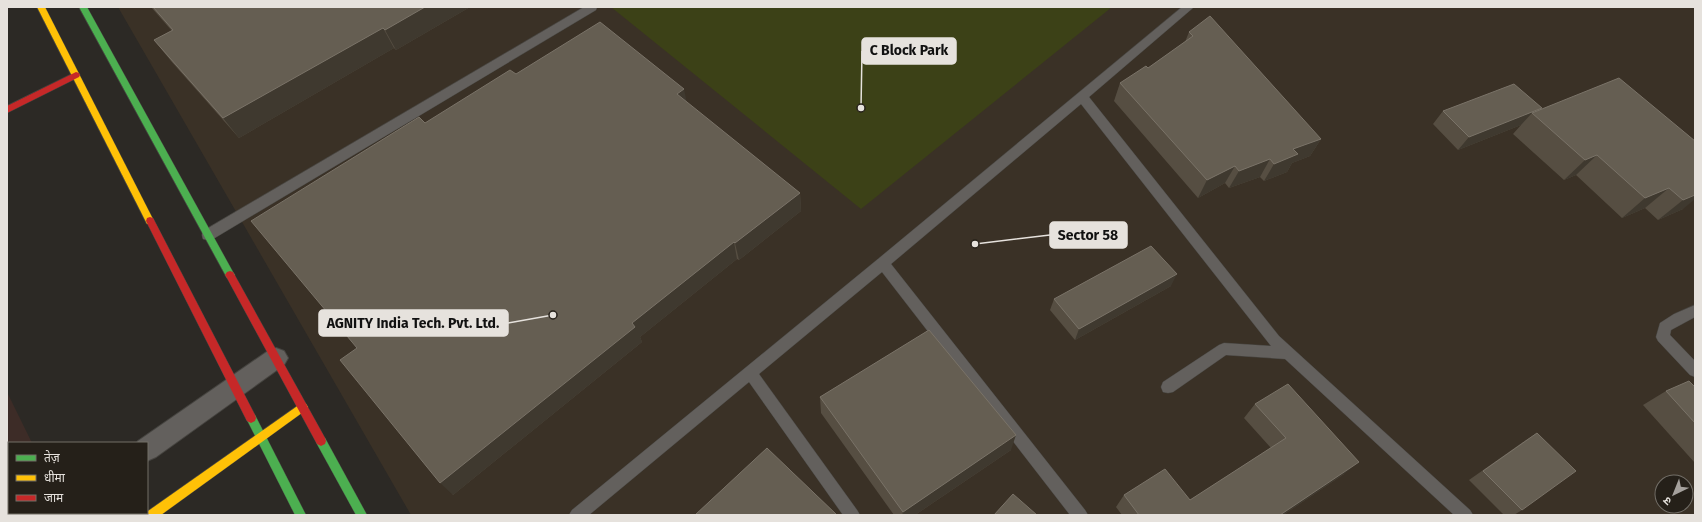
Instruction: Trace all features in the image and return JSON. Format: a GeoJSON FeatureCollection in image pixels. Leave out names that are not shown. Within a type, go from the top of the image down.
{"type":"FeatureCollection","features":[{"type":"Feature","properties":{"kind":"street"},"geometry":{"type":"LineString","coordinates":[[41,7],[301,515]]}},
{"type":"Feature","properties":{"kind":"street"},"geometry":{"type":"LineString","coordinates":[[83,7],[362,515]]}},
{"type":"Feature","properties":{"kind":"street"},"geometry":{"type":"LineString","coordinates":[[7,110],[76,75]]}},
{"type":"Feature","properties":{"kind":"street"},"geometry":{"type":"LineString","coordinates":[[148,448],[276,358]]}},
{"type":"Feature","properties":{"kind":"street"},"geometry":{"type":"LineString","coordinates":[[152,515],[303,407]]}},
{"type":"Feature","properties":{"kind":"lane"},"geometry":{"type":"LineString","coordinates":[[208,235],[592,7]]}},
{"type":"Feature","properties":{"kind":"lane"},"geometry":{"type":"LineString","coordinates":[[577,515],[883,263],[1189,7]]}},
{"type":"Feature","properties":{"kind":"lane"},"geometry":{"type":"LineString","coordinates":[[1082,97],[1274,340],[1465,515]]}},
{"type":"Feature","properties":{"kind":"lane"},"geometry":{"type":"LineString","coordinates":[[883,263],[1080,515]]}},
{"type":"Feature","properties":{"kind":"lane"},"geometry":{"type":"LineString","coordinates":[[1695,311],[1678,318],[1665,327],[1663,337],[1695,371]]}},
{"type":"Feature","properties":{"kind":"lane"},"geometry":{"type":"LineString","coordinates":[[1168,387],[1224,349],[1288,352]]}},
{"type":"Feature","properties":{"kind":"lane"},"geometry":{"type":"LineString","coordinates":[[750,373],[852,515]]}},
{"type":"Feature","properties":{"kind":"shaded area"},"geometry":{"type":"Polygon","coordinates":[[[118,7],[1695,7],[1695,515],[411,515],[118,7]]]}},
{"type":"Feature","properties":{"kind":"shaded area"},"geometry":{"type":"Polygon","coordinates":[[[7,392],[32,442],[8,442],[7,503],[7,392]]]}},
{"type":"Feature","properties":{"kind":"green space"},"geometry":{"type":"Polygon","coordinates":[[[611,7],[1112,7],[861,209],[611,7]]]}},
{"type":"Feature","properties":{"kind":"building"},"geometry":{"type":"Polygon","coordinates":[[[153,7],[425,7],[385,30],[383,28],[223,118],[154,40],[173,30],[153,7]]]}},
{"type":"Feature","properties":{"kind":"building"},"geometry":{"type":"Polygon","coordinates":[[[1210,16],[1321,139],[1293,149],[1298,154],[1274,164],[1270,159],[1239,171],[1235,166],[1207,180],[1120,83],[1146,66],[1148,68],[1193,36],[1189,32],[1210,16]]]}},
{"type":"Feature","properties":{"kind":"building"},"geometry":{"type":"Polygon","coordinates":[[[600,22],[684,89],[677,94],[800,193],[735,243],[734,242],[632,323],[635,327],[440,483],[340,360],[357,348],[251,221],[419,117],[425,123],[510,70],[516,74],[600,22]]]}},
{"type":"Feature","properties":{"kind":"building"},"geometry":{"type":"Polygon","coordinates":[[[1619,78],[1695,141],[1695,195],[1683,200],[1669,188],[1645,198],[1597,155],[1585,160],[1532,113],[1619,78]]]}},
{"type":"Feature","properties":{"kind":"building"},"geometry":{"type":"Polygon","coordinates":[[[1514,84],[1542,108],[1469,137],[1443,111],[1514,84]]]}},
{"type":"Feature","properties":{"kind":"building"},"geometry":{"type":"Polygon","coordinates":[[[1151,246],[1177,274],[1079,329],[1054,299],[1151,246]]]}},
{"type":"Feature","properties":{"kind":"building"},"geometry":{"type":"Polygon","coordinates":[[[929,330],[1016,435],[903,512],[820,397],[929,330]]]}},
{"type":"Feature","properties":{"kind":"building"},"geometry":{"type":"Polygon","coordinates":[[[1689,381],[1695,387],[1695,423],[1666,391],[1689,381]]]}},
{"type":"Feature","properties":{"kind":"building"},"geometry":{"type":"Polygon","coordinates":[[[1288,384],[1359,462],[1280,515],[1139,515],[1124,495],[1165,469],[1190,500],[1286,438],[1255,404],[1288,384]]]}},
{"type":"Feature","properties":{"kind":"building"},"geometry":{"type":"Polygon","coordinates":[[[1537,433],[1576,471],[1522,510],[1483,471],[1537,433]]]}},
{"type":"Feature","properties":{"kind":"building"},"geometry":{"type":"Polygon","coordinates":[[[767,448],[837,515],[695,515],[767,448]]]}},
{"type":"Feature","properties":{"kind":"building"},"geometry":{"type":"Polygon","coordinates":[[[1013,494],[1037,515],[994,515],[1013,494]]]}},
{"type":"Feature","properties":{"kind":"traffic: fast"},"geometry":{"type":"LineString","coordinates":[[83,7],[230,275]]}},
{"type":"Feature","properties":{"kind":"traffic: fast"},"geometry":{"type":"LineString","coordinates":[[251,418],[301,515]]}},
{"type":"Feature","properties":{"kind":"traffic: fast"},"geometry":{"type":"LineString","coordinates":[[321,441],[362,515]]}},
{"type":"Feature","properties":{"kind":"traffic: slow"},"geometry":{"type":"LineString","coordinates":[[41,7],[150,221]]}},
{"type":"Feature","properties":{"kind":"traffic: slow"},"geometry":{"type":"LineString","coordinates":[[152,515],[303,407]]}},
{"type":"Feature","properties":{"kind":"traffic: jam"},"geometry":{"type":"LineString","coordinates":[[7,110],[76,75]]}},
{"type":"Feature","properties":{"kind":"traffic: jam"},"geometry":{"type":"LineString","coordinates":[[150,221],[251,418]]}},
{"type":"Feature","properties":{"kind":"traffic: jam"},"geometry":{"type":"LineString","coordinates":[[230,275],[321,441]]}},
{"type":"Feature","properties":{"kind":"place","name":"C Block Park"},"geometry":{"type":"Point","coordinates":[861,108]}},
{"type":"Feature","properties":{"kind":"place","name":"Sector 58"},"geometry":{"type":"Point","coordinates":[975,244]}},
{"type":"Feature","properties":{"kind":"place","name":"AGNITY India Tech. Pvt. Ltd."},"geometry":{"type":"Point","coordinates":[553,315]}}]}
